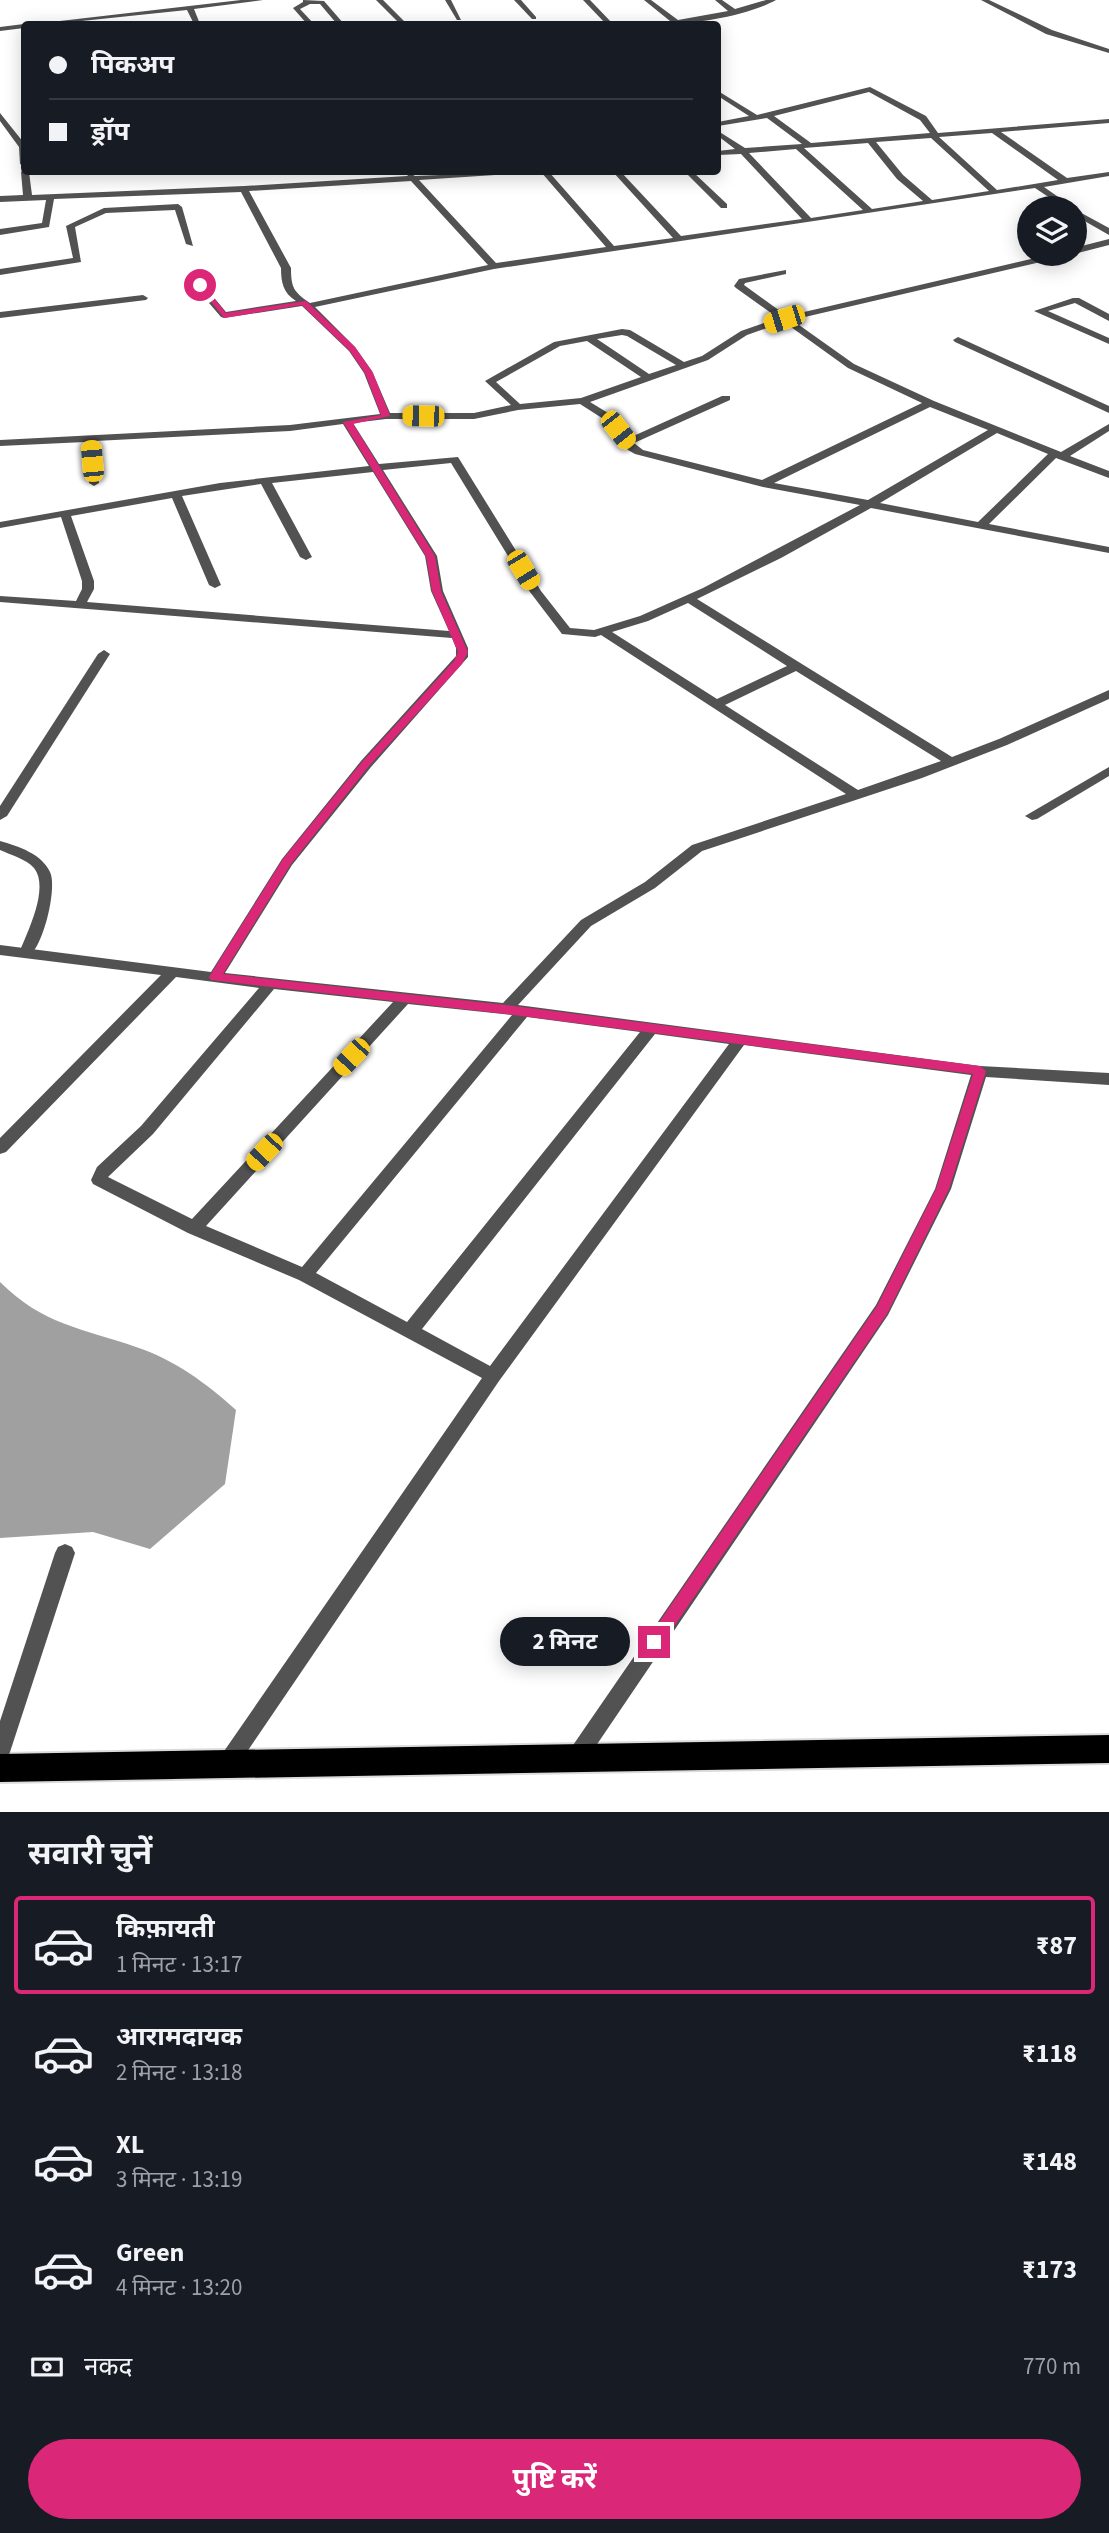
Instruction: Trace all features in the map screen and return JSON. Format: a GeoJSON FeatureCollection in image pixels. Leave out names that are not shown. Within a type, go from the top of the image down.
{"type":"FeatureCollection","features":[{"type":"Feature","properties":{"kind":"highway"},"geometry":{"type":"LineString","coordinates":[[0,1768],[1109,1749]]}},
{"type":"Feature","properties":{"kind":"street"},"geometry":{"type":"LineString","coordinates":[[65,21],[260,0]]}},
{"type":"Feature","properties":{"kind":"street"},"geometry":{"type":"LineString","coordinates":[[380,0],[401,21]]}},
{"type":"Feature","properties":{"kind":"street"},"geometry":{"type":"LineString","coordinates":[[448,0],[459,19]]}},
{"type":"Feature","properties":{"kind":"street"},"geometry":{"type":"LineString","coordinates":[[517,0],[534,18]]}},
{"type":"Feature","properties":{"kind":"street"},"geometry":{"type":"LineString","coordinates":[[586,0],[607,21]]}},
{"type":"Feature","properties":{"kind":"street"},"geometry":{"type":"LineString","coordinates":[[647,0],[669,21]]}},
{"type":"Feature","properties":{"kind":"street"},"geometry":{"type":"LineString","coordinates":[[718,0],[734,12]]}},
{"type":"Feature","properties":{"kind":"street"},"geometry":{"type":"LineString","coordinates":[[688,21],[734,12],[773,0]]}},
{"type":"Feature","properties":{"kind":"street"},"geometry":{"type":"LineString","coordinates":[[986,1],[997,0]]}},
{"type":"Feature","properties":{"kind":"street"},"geometry":{"type":"LineString","coordinates":[[307,21],[296,8],[307,1],[322,2],[338,21]]}},
{"type":"Feature","properties":{"kind":"street"},"geometry":{"type":"LineString","coordinates":[[986,1],[1049,32],[1109,51]]}},
{"type":"Feature","properties":{"kind":"street"},"geometry":{"type":"LineString","coordinates":[[190,7],[196,21]]}},
{"type":"Feature","properties":{"kind":"street"},"geometry":{"type":"LineString","coordinates":[[0,29],[21,26]]}},
{"type":"Feature","properties":{"kind":"street"},"geometry":{"type":"LineString","coordinates":[[721,123],[768,115],[870,89],[923,118],[934,135],[996,193]]}},
{"type":"Feature","properties":{"kind":"street"},"geometry":{"type":"LineString","coordinates":[[721,95],[756,117]]}},
{"type":"Feature","properties":{"kind":"street"},"geometry":{"type":"LineString","coordinates":[[0,115],[21,144]]}},
{"type":"Feature","properties":{"kind":"street"},"geometry":{"type":"LineString","coordinates":[[768,115],[809,145]]}},
{"type":"Feature","properties":{"kind":"street"},"geometry":{"type":"LineString","coordinates":[[721,153],[1109,121]]}},
{"type":"Feature","properties":{"kind":"street"},"geometry":{"type":"LineString","coordinates":[[994,131],[1065,180]]}},
{"type":"Feature","properties":{"kind":"street"},"geometry":{"type":"LineString","coordinates":[[721,135],[743,151],[808,219]]}},
{"type":"Feature","properties":{"kind":"street"},"geometry":{"type":"LineString","coordinates":[[870,140],[900,177],[930,204]]}},
{"type":"Feature","properties":{"kind":"street"},"geometry":{"type":"LineString","coordinates":[[797,146],[870,212]]}},
{"type":"Feature","properties":{"kind":"street"},"geometry":{"type":"LineString","coordinates":[[195,269],[202,289],[224,315],[306,304],[494,266],[808,219],[930,204],[1109,174]]}},
{"type":"Feature","properties":{"kind":"street"},"geometry":{"type":"LineString","coordinates":[[25,175],[28,198]]}},
{"type":"Feature","properties":{"kind":"street"},"geometry":{"type":"LineString","coordinates":[[410,175],[494,266]]}},
{"type":"Feature","properties":{"kind":"street"},"geometry":{"type":"LineString","coordinates":[[0,199],[244,189],[459,175]]}},
{"type":"Feature","properties":{"kind":"street"},"geometry":{"type":"LineString","coordinates":[[548,175],[611,248]]}},
{"type":"Feature","properties":{"kind":"street"},"geometry":{"type":"LineString","coordinates":[[620,175],[679,239]]}},
{"type":"Feature","properties":{"kind":"street"},"geometry":{"type":"LineString","coordinates":[[692,175],[724,206]]}},
{"type":"Feature","properties":{"kind":"street"},"geometry":{"type":"LineString","coordinates":[[1037,186],[1052,196]]}},
{"type":"Feature","properties":{"kind":"street"},"geometry":{"type":"LineString","coordinates":[[244,189],[286,268],[287,287],[352,349],[369,373],[386,416]]}},
{"type":"Feature","properties":{"kind":"street"},"geometry":{"type":"LineString","coordinates":[[0,232],[46,225],[50,198]]}},
{"type":"Feature","properties":{"kind":"street"},"geometry":{"type":"LineString","coordinates":[[0,272],[78,260],[70,226],[104,211],[176,207],[190,244]]}},
{"type":"Feature","properties":{"kind":"street"},"geometry":{"type":"LineString","coordinates":[[1087,219],[1109,232]]}},
{"type":"Feature","properties":{"kind":"street"},"geometry":{"type":"LineString","coordinates":[[1087,248],[1109,242]]}},
{"type":"Feature","properties":{"kind":"street"},"geometry":{"type":"LineString","coordinates":[[0,443],[347,422],[386,416],[474,416],[518,407],[582,401],[705,358],[744,332],[784,319],[1017,265]]}},
{"type":"Feature","properties":{"kind":"street"},"geometry":{"type":"LineString","coordinates":[[783,272],[742,281],[739,286],[851,366],[930,403],[1109,475]]}},
{"type":"Feature","properties":{"kind":"street"},"geometry":{"type":"LineString","coordinates":[[0,315],[143,298]]}},
{"type":"Feature","properties":{"kind":"street"},"geometry":{"type":"LineString","coordinates":[[1109,318],[1076,300],[1039,311],[1109,341]]}},
{"type":"Feature","properties":{"kind":"street"},"geometry":{"type":"LineString","coordinates":[[518,407],[491,383],[492,380],[557,344],[628,332],[684,366]]}},
{"type":"Feature","properties":{"kind":"street"},"geometry":{"type":"LineString","coordinates":[[589,338],[650,379]]}},
{"type":"Feature","properties":{"kind":"street"},"geometry":{"type":"LineString","coordinates":[[958,340],[1109,410]]}},
{"type":"Feature","properties":{"kind":"street"},"geometry":{"type":"LineString","coordinates":[[628,442],[726,398]]}},
{"type":"Feature","properties":{"kind":"street"},"geometry":{"type":"LineString","coordinates":[[582,401],[609,418],[639,452],[763,484],[1109,550]]}},
{"type":"Feature","properties":{"kind":"street"},"geometry":{"type":"LineString","coordinates":[[763,484],[930,403]]}},
{"type":"Feature","properties":{"kind":"street"},"geometry":{"type":"LineString","coordinates":[[215,977],[287,862],[366,764],[459,662],[463,652],[437,591],[431,556],[347,422]]}},
{"type":"Feature","properties":{"kind":"street"},"geometry":{"type":"LineString","coordinates":[[981,525],[1059,454],[1109,426]]}},
{"type":"Feature","properties":{"kind":"street"},"geometry":{"type":"LineString","coordinates":[[0,525],[175,493],[375,466],[456,460],[536,592],[566,631],[578,636],[604,632],[783,554],[873,505],[995,430]]}},
{"type":"Feature","properties":{"kind":"street"},"geometry":{"type":"LineString","coordinates":[[90,439],[94,483]]}},
{"type":"Feature","properties":{"kind":"street"},"geometry":{"type":"LineString","coordinates":[[265,481],[306,557]]}},
{"type":"Feature","properties":{"kind":"street"},"geometry":{"type":"LineString","coordinates":[[175,493],[215,585]]}},
{"type":"Feature","properties":{"kind":"street"},"geometry":{"type":"LineString","coordinates":[[65,513],[88,581],[88,589],[79,606]]}},
{"type":"Feature","properties":{"kind":"street"},"geometry":{"type":"LineString","coordinates":[[687,598],[951,762]]}},
{"type":"Feature","properties":{"kind":"street"},"geometry":{"type":"LineString","coordinates":[[0,599],[457,635]]}},
{"type":"Feature","properties":{"kind":"street"},"geometry":{"type":"LineString","coordinates":[[604,632],[856,795]]}},
{"type":"Feature","properties":{"kind":"street"},"geometry":{"type":"LineString","coordinates":[[0,816],[104,654]]}},
{"type":"Feature","properties":{"kind":"street"},"geometry":{"type":"LineString","coordinates":[[715,705],[798,665]]}},
{"type":"Feature","properties":{"kind":"street"},"geometry":{"type":"LineString","coordinates":[[506,1009],[586,923],[650,885],[696,848],[951,762],[1109,694]]}},
{"type":"Feature","properties":{"kind":"street"},"geometry":{"type":"LineString","coordinates":[[1032,816],[1109,771]]}},
{"type":"Feature","properties":{"kind":"street"},"geometry":{"type":"LineString","coordinates":[[0,845],[36,862],[45,878],[47,890],[26,953]]}},
{"type":"Feature","properties":{"kind":"street"},"geometry":{"type":"LineString","coordinates":[[0,950],[403,1000],[506,1009],[980,1071],[1109,1079]]}},
{"type":"Feature","properties":{"kind":"street"},"geometry":{"type":"LineString","coordinates":[[0,1148],[173,972]]}},
{"type":"Feature","properties":{"kind":"street"},"geometry":{"type":"LineString","coordinates":[[270,984],[147,1130],[100,1177],[103,1184],[194,1228],[305,1275],[494,1376]]}},
{"type":"Feature","properties":{"kind":"street"},"geometry":{"type":"LineString","coordinates":[[194,1228],[403,1000]]}},
{"type":"Feature","properties":{"kind":"street"},"geometry":{"type":"LineString","coordinates":[[305,1275],[523,1012]]}},
{"type":"Feature","properties":{"kind":"street"},"geometry":{"type":"LineString","coordinates":[[411,1330],[650,1029]]}},
{"type":"Feature","properties":{"kind":"street"},"geometry":{"type":"LineString","coordinates":[[227,1764],[494,1376],[740,1041]]}},
{"type":"Feature","properties":{"kind":"street"},"geometry":{"type":"LineString","coordinates":[[576,1758],[882,1310],[943,1189],[980,1071]]}},
{"type":"Feature","properties":{"kind":"street"},"geometry":{"type":"LineString","coordinates":[[0,1752],[65,1553]]}},
{"type":"Feature","properties":{"kind":"shaded area"},"geometry":{"type":"Polygon","coordinates":[[[0,1282],[32,1308],[64,1324],[150,1352],[177,1366],[236,1410],[225,1484],[150,1549],[93,1532],[0,1538],[0,1282]]]}},
{"type":"Feature","properties":{"kind":"route"},"geometry":{"type":"LineString","coordinates":[[200,285],[220,312],[228,316],[304,303],[352,349],[369,373],[386,416],[347,422],[431,556],[437,591],[463,652],[459,662],[366,764],[287,862],[215,977],[403,1000],[506,1009],[980,1071],[943,1189],[882,1310],[654,1642]]}}]}
